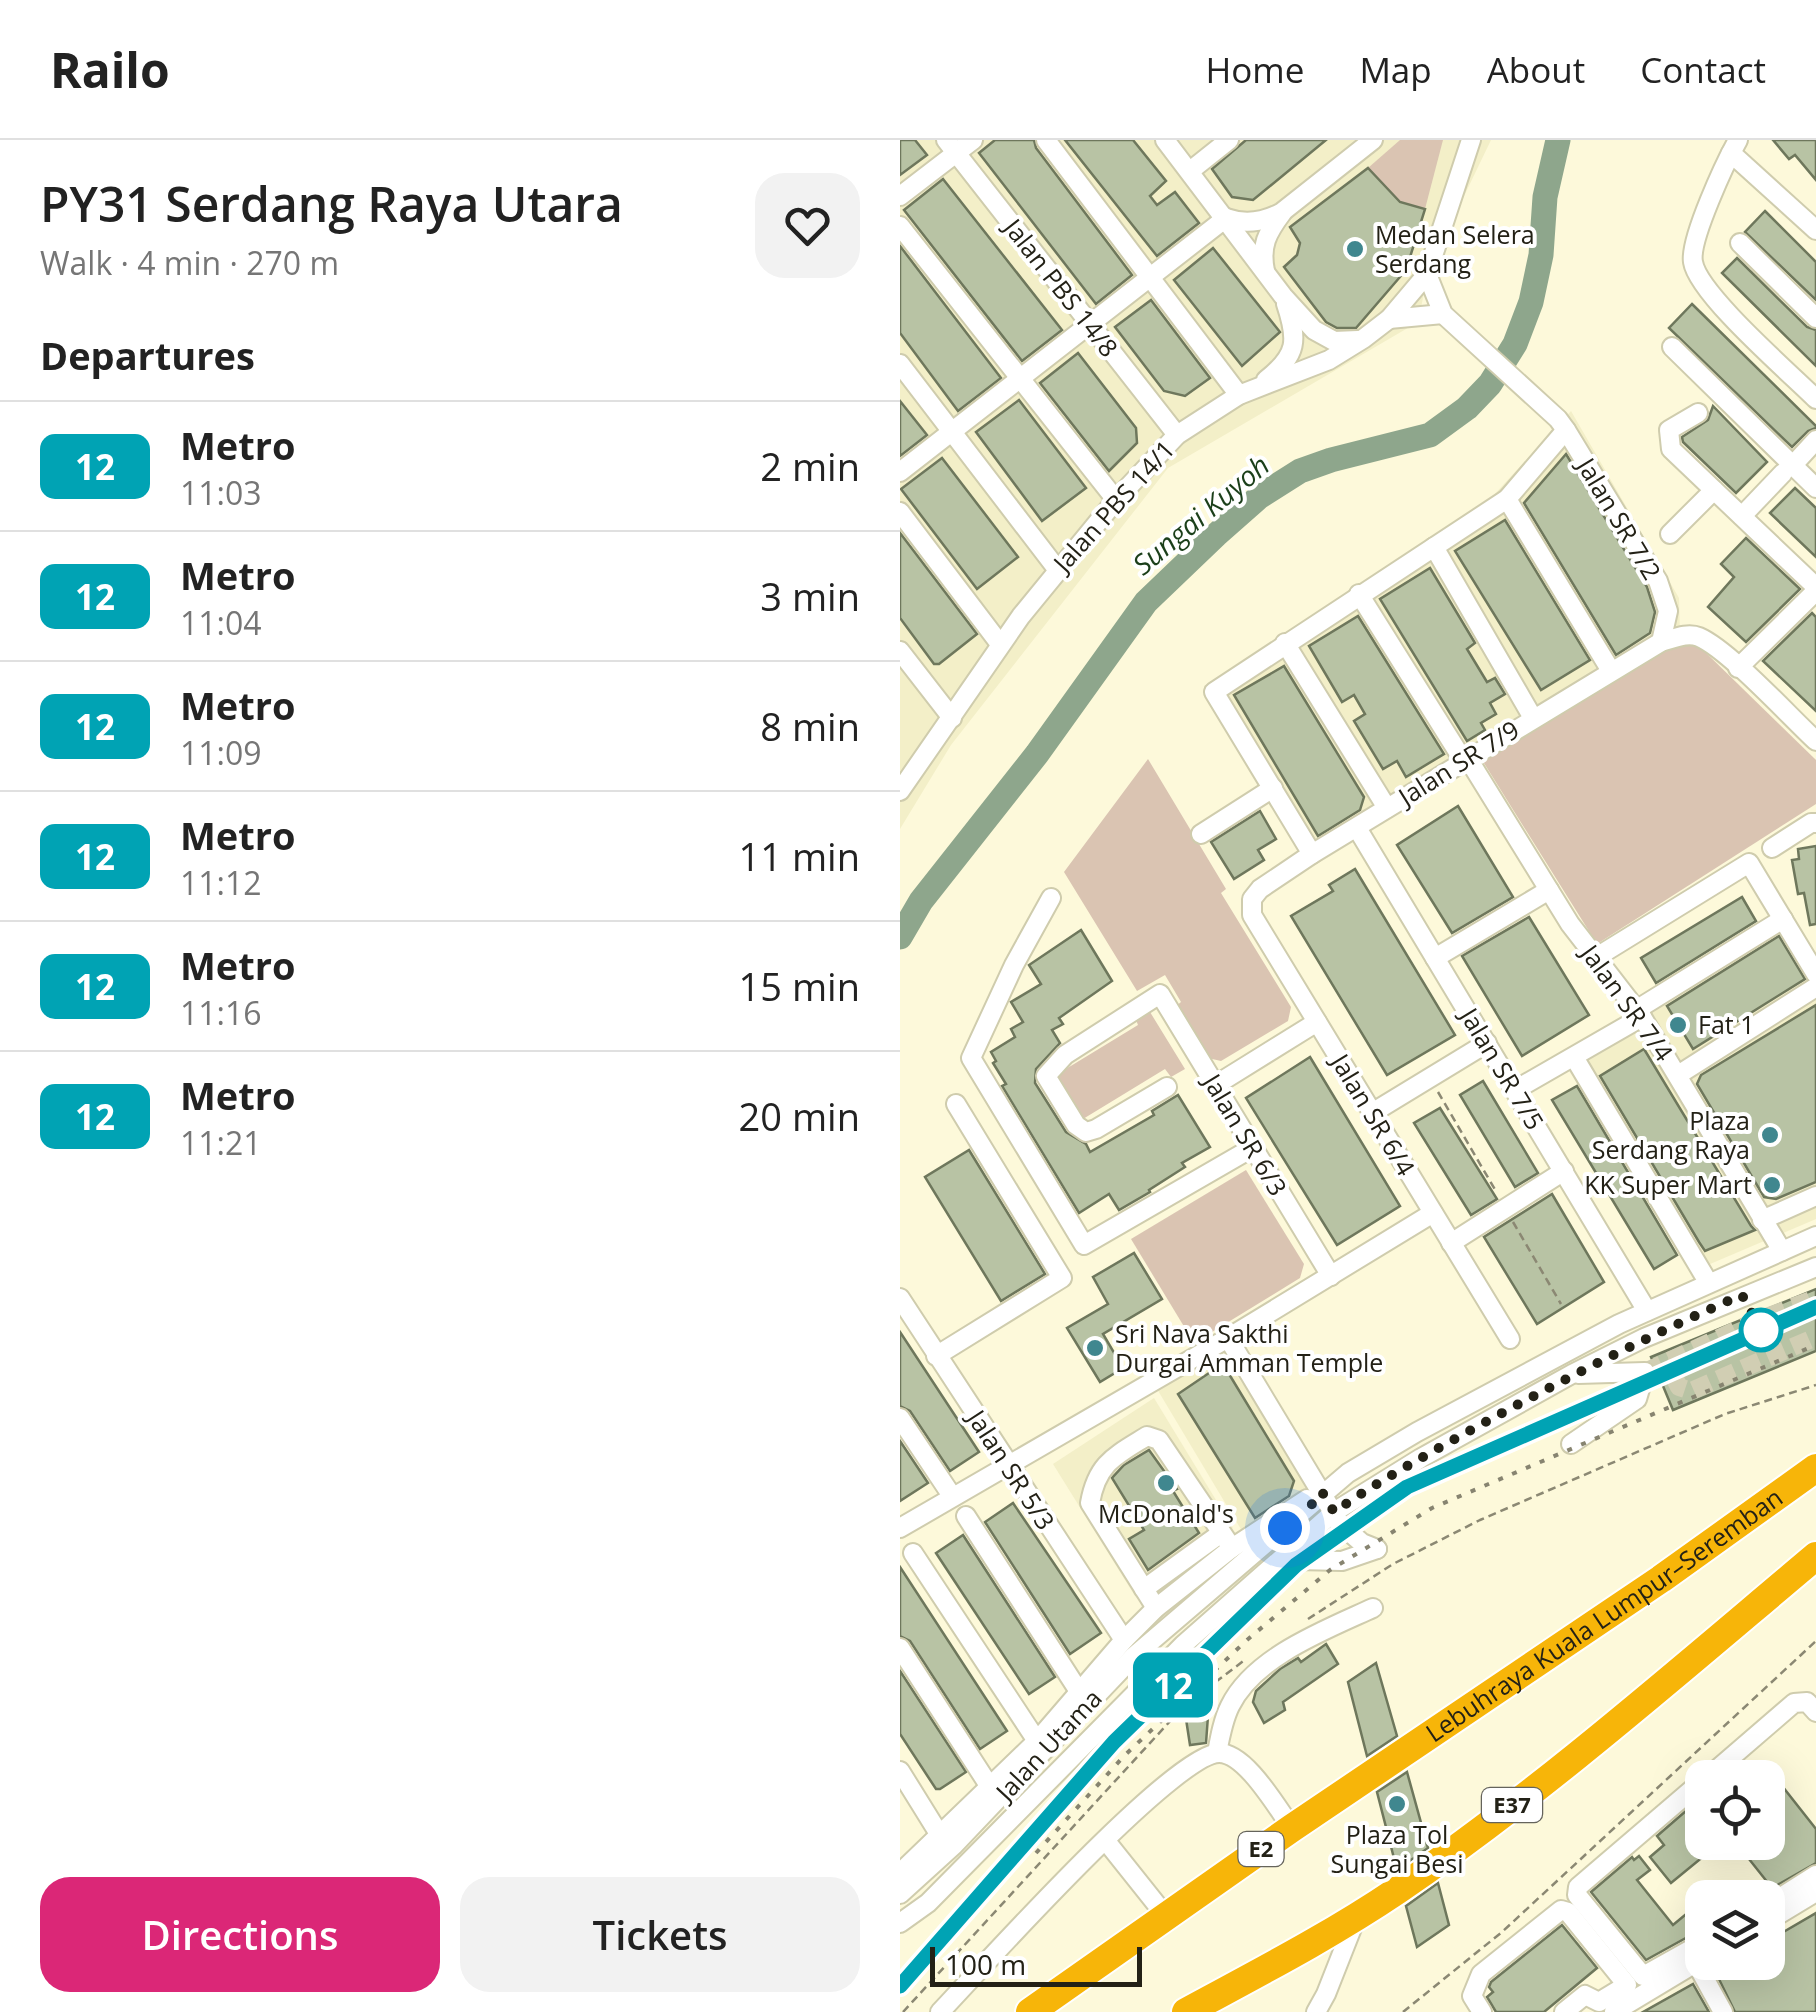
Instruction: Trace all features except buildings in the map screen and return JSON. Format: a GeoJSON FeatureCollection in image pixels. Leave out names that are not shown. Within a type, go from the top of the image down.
{"type":"FeatureCollection","features":[{"type":"Feature","properties":{"kind":"highway","name":"Lebuhraya Kuala Lumpur–Seremban"},"geometry":{"type":"LineString","coordinates":[[1292,1828],[1661,1579],[1816,1468]]}},
{"type":"Feature","properties":{"kind":"highway","name":"E37"},"geometry":{"type":"LineString","coordinates":[[1356,1918],[1589,1746],[1816,1556]]}},
{"type":"Feature","properties":{"kind":"highway","name":"E2"},"geometry":{"type":"LineString","coordinates":[[1030,2012],[1292,1828]]}},
{"type":"Feature","properties":{"kind":"highway"},"geometry":{"type":"LineString","coordinates":[[1186,2012],[1356,1918]]}},
{"type":"Feature","properties":{"kind":"street"},"geometry":{"type":"LineString","coordinates":[[900,196],[951,147],[973,140]]}},
{"type":"Feature","properties":{"kind":"street"},"geometry":{"type":"LineString","coordinates":[[1046,140],[1239,395]]}},
{"type":"Feature","properties":{"kind":"street"},"geometry":{"type":"LineString","coordinates":[[1165,140],[1314,330],[1334,342],[1363,340]]}},
{"type":"Feature","properties":{"kind":"street"},"geometry":{"type":"LineString","coordinates":[[1190,172],[1229,140]]}},
{"type":"Feature","properties":{"kind":"street"},"geometry":{"type":"LineString","coordinates":[[1226,218],[1242,224],[1282,212],[1373,140]]}},
{"type":"Feature","properties":{"kind":"street","name":"Jalan PBS 14/1"},"geometry":{"type":"LineString","coordinates":[[900,791],[1000,644],[1057,569],[1177,436],[1239,395],[1329,360],[1388,319],[1427,274],[1471,140]]}},
{"type":"Feature","properties":{"kind":"street"},"geometry":{"type":"LineString","coordinates":[[1813,223],[1734,146],[1699,229],[1692,262],[1707,290],[1816,399]]}},
{"type":"Feature","properties":{"kind":"street","name":"Jalan PBS 14/8"},"geometry":{"type":"LineString","coordinates":[[951,147],[1177,436]]}},
{"type":"Feature","properties":{"kind":"street"},"geometry":{"type":"LineString","coordinates":[[1266,271],[1262,252],[1268,232],[1282,212]]}},
{"type":"Feature","properties":{"kind":"street"},"geometry":{"type":"LineString","coordinates":[[900,472],[1226,218]]}},
{"type":"Feature","properties":{"kind":"street"},"geometry":{"type":"LineString","coordinates":[[900,226],[1116,500]]}},
{"type":"Feature","properties":{"kind":"street"},"geometry":{"type":"LineString","coordinates":[[1740,243],[1816,318]]}},
{"type":"Feature","properties":{"kind":"street","name":"Jalan SR 7/2"},"geometry":{"type":"LineString","coordinates":[[1427,274],[1449,318],[1562,425],[1658,581],[1668,611],[1661,642]]}},
{"type":"Feature","properties":{"kind":"street"},"geometry":{"type":"LineString","coordinates":[[1262,384],[1292,352],[1296,334],[1284,296]]}},
{"type":"Feature","properties":{"kind":"street"},"geometry":{"type":"LineString","coordinates":[[1388,319],[1449,318]]}},
{"type":"Feature","properties":{"kind":"street"},"geometry":{"type":"LineString","coordinates":[[1672,347],[1788,469],[1816,488]]}},
{"type":"Feature","properties":{"kind":"street"},"geometry":{"type":"LineString","coordinates":[[900,364],[1057,569]]}},
{"type":"Feature","properties":{"kind":"street"},"geometry":{"type":"LineString","coordinates":[[1698,413],[1669,430],[1671,448],[1816,589],[1738,668]]}},
{"type":"Feature","properties":{"kind":"street"},"geometry":{"type":"LineString","coordinates":[[1312,854],[1214,692],[1507,499],[1562,425]]}},
{"type":"Feature","properties":{"kind":"street"},"geometry":{"type":"LineString","coordinates":[[1742,516],[1816,440]]}},
{"type":"Feature","properties":{"kind":"street"},"geometry":{"type":"LineString","coordinates":[[1670,534],[1714,490]]}},
{"type":"Feature","properties":{"kind":"street"},"geometry":{"type":"LineString","coordinates":[[1507,499],[1611,671]]}},
{"type":"Feature","properties":{"kind":"street"},"geometry":{"type":"LineString","coordinates":[[900,512],[1000,644]]}},
{"type":"Feature","properties":{"kind":"street"},"geometry":{"type":"LineString","coordinates":[[1434,546],[1533,718]]}},
{"type":"Feature","properties":{"kind":"street","name":"Jalan SR 7/4"},"geometry":{"type":"LineString","coordinates":[[1359,594],[1595,958],[1639,1014],[1678,1074],[1782,1251]]}},
{"type":"Feature","properties":{"kind":"street"},"geometry":{"type":"LineString","coordinates":[[1661,642],[1697,636],[1718,649],[1816,741]]}},
{"type":"Feature","properties":{"kind":"street","name":"Jalan SR 7/9"},"geometry":{"type":"LineString","coordinates":[[1260,889],[1465,759],[1661,642]]}},
{"type":"Feature","properties":{"kind":"street"},"geometry":{"type":"LineString","coordinates":[[1285,643],[1386,808]]}},
{"type":"Feature","properties":{"kind":"street"},"geometry":{"type":"LineString","coordinates":[[900,651],[952,718]]}},
{"type":"Feature","properties":{"kind":"street"},"geometry":{"type":"LineString","coordinates":[[1201,834],[1273,788]]}},
{"type":"Feature","properties":{"kind":"street"},"geometry":{"type":"LineString","coordinates":[[1772,848],[1816,823]]}},
{"type":"Feature","properties":{"kind":"street","name":"Jalan SR 7/5"},"geometry":{"type":"LineString","coordinates":[[1357,828],[1647,1312]]}},
{"type":"Feature","properties":{"kind":"street"},"geometry":{"type":"LineString","coordinates":[[1595,958],[1750,864],[1816,974]]}},
{"type":"Feature","properties":{"kind":"street","name":"Jalan SR 6/4"},"geometry":{"type":"LineString","coordinates":[[1260,889],[1252,900],[1252,915],[1510,1339]]}},
{"type":"Feature","properties":{"kind":"street"},"geometry":{"type":"LineString","coordinates":[[1435,958],[1550,890]]}},
{"type":"Feature","properties":{"kind":"street"},"geometry":{"type":"LineString","coordinates":[[1051,898],[1006,981],[971,1058],[1084,1245],[1252,1148]]}},
{"type":"Feature","properties":{"kind":"street"},"geometry":{"type":"LineString","coordinates":[[1515,1090],[1574,1057],[1783,918]]}},
{"type":"Feature","properties":{"kind":"street"},"geometry":{"type":"LineString","coordinates":[[1678,1074],[1816,987]]}},
{"type":"Feature","properties":{"kind":"street","name":"Jalan SR 6/3"},"geometry":{"type":"LineString","coordinates":[[1167,1087],[1086,1132],[1076,1125],[1046,1076],[1064,1055],[1160,994],[1331,1276]]}},
{"type":"Feature","properties":{"kind":"street"},"geometry":{"type":"LineString","coordinates":[[1214,1086],[1317,1022]]}},
{"type":"Feature","properties":{"kind":"street"},"geometry":{"type":"LineString","coordinates":[[1372,1113],[1487,1043]]}},
{"type":"Feature","properties":{"kind":"street"},"geometry":{"type":"LineString","coordinates":[[1574,1057],[1708,1282]]}},
{"type":"Feature","properties":{"kind":"street"},"geometry":{"type":"LineString","coordinates":[[936,1356],[1062,1278],[956,1104]]}},
{"type":"Feature","properties":{"kind":"street"},"geometry":{"type":"LineString","coordinates":[[1451,1243],[1564,1171]]}},
{"type":"Feature","properties":{"kind":"street"},"geometry":{"type":"LineString","coordinates":[[1762,1220],[1816,1196]]}},
{"type":"Feature","properties":{"kind":"street"},"geometry":{"type":"LineString","coordinates":[[900,1528],[1228,1338],[1433,1213]]}},
{"type":"Feature","properties":{"kind":"street","name":"Jalan Utama"},"geometry":{"type":"LineString","coordinates":[[900,1894],[954,1846],[1146,1645],[1307,1510],[1322,1492],[1417,1432],[1647,1312],[1816,1236]]}},
{"type":"Feature","properties":{"kind":"street","name":"Jalan Utama"},"geometry":{"type":"LineString","coordinates":[[900,1923],[928,1903],[1183,1645],[1334,1512],[1420,1458],[1572,1374],[1644,1338],[1816,1267]]}},
{"type":"Feature","properties":{"kind":"street","name":"Jalan SR 5/3"},"geometry":{"type":"LineString","coordinates":[[900,1298],[1124,1640]]}},
{"type":"Feature","properties":{"kind":"street"},"geometry":{"type":"LineString","coordinates":[[1228,1338],[1348,1533],[1377,1549],[1342,1562],[1297,1560],[1270,1569]]}},
{"type":"Feature","properties":{"kind":"street"},"geometry":{"type":"LineString","coordinates":[[1571,1444],[1637,1399],[1645,1372],[1572,1374]]}},
{"type":"Feature","properties":{"kind":"street"},"geometry":{"type":"LineString","coordinates":[[900,1418],[952,1496]]}},
{"type":"Feature","properties":{"kind":"street"},"geometry":{"type":"LineString","coordinates":[[1156,1608],[1090,1503],[1094,1482],[1109,1459],[1148,1436],[1159,1440],[1226,1541]]}},
{"type":"Feature","properties":{"kind":"street"},"geometry":{"type":"LineString","coordinates":[[1144,1589],[1322,1492]]}},
{"type":"Feature","properties":{"kind":"street"},"geometry":{"type":"LineString","coordinates":[[966,1516],[1080,1693]]}},
{"type":"Feature","properties":{"kind":"street"},"geometry":{"type":"LineString","coordinates":[[900,1873],[1037,1741],[1124,1640],[1226,1541]]}},
{"type":"Feature","properties":{"kind":"street"},"geometry":{"type":"LineString","coordinates":[[913,1553],[1037,1741]]}},
{"type":"Feature","properties":{"kind":"street"},"geometry":{"type":"LineString","coordinates":[[1217,1752],[1228,1708],[1256,1673],[1314,1635],[1372,1608]]}},
{"type":"Feature","properties":{"kind":"street"},"geometry":{"type":"LineString","coordinates":[[900,1648],[990,1787]]}},
{"type":"Feature","properties":{"kind":"street"},"geometry":{"type":"LineString","coordinates":[[1727,1760],[1794,1703],[1807,1702],[1816,1712]]}},
{"type":"Feature","properties":{"kind":"street"},"geometry":{"type":"LineString","coordinates":[[940,2012],[1106,1840],[1183,1770],[1217,1752],[1243,1762],[1292,1828]]}},
{"type":"Feature","properties":{"kind":"street"},"geometry":{"type":"LineString","coordinates":[[900,1771],[941,1836]]}},
{"type":"Feature","properties":{"kind":"street"},"geometry":{"type":"LineString","coordinates":[[1685,1796],[1578,1887],[1577,1895],[1643,1976],[1685,1953]]}},
{"type":"Feature","properties":{"kind":"street"},"geometry":{"type":"LineString","coordinates":[[1106,1840],[1165,1915]]}},
{"type":"Feature","properties":{"kind":"street"},"geometry":{"type":"LineString","coordinates":[[1785,1894],[1816,1875]]}},
{"type":"Feature","properties":{"kind":"street"},"geometry":{"type":"LineString","coordinates":[[1785,1911],[1816,1892]]}},
{"type":"Feature","properties":{"kind":"street"},"geometry":{"type":"LineString","coordinates":[[1482,2012],[1472,1996],[1481,1974],[1562,1910],[1568,1912],[1632,1991]]}},
{"type":"Feature","properties":{"kind":"street"},"geometry":{"type":"LineString","coordinates":[[1316,2012],[1356,1918]]}},
{"type":"Feature","properties":{"kind":"street"},"geometry":{"type":"LineString","coordinates":[[1564,2012],[1585,1995],[1599,2002],[1685,1967]]}},
{"type":"Feature","properties":{"kind":"street"},"geometry":{"type":"LineString","coordinates":[[1708,1980],[1722,2012]]}},
{"type":"Feature","properties":{"kind":"street"},"geometry":{"type":"LineString","coordinates":[[1614,2012],[1632,1991]]}},
{"type":"Feature","properties":{"kind":"path"},"geometry":{"type":"LineString","coordinates":[[1430,1078],[1562,1304]]}},
{"type":"Feature","properties":{"kind":"path"},"geometry":{"type":"LineString","coordinates":[[1299,1625],[1393,1564],[1480,1520],[1725,1414],[1816,1384]]}},
{"type":"Feature","properties":{"kind":"path"},"geometry":{"type":"LineString","coordinates":[[1402,2012],[1502,1932],[1816,1641]]}},
{"type":"Feature","properties":{"kind":"path"},"geometry":{"type":"LineString","coordinates":[[903,2012],[1184,1706],[1252,1655]]}},
{"type":"Feature","properties":{"kind":"shaded area"},"geometry":{"type":"Polygon","coordinates":[[[900,140],[1491,140],[1429,269],[1418,322],[1168,468],[951,745],[900,829],[900,140]]]}},
{"type":"Feature","properties":{"kind":"shaded area"},"geometry":{"type":"Polygon","coordinates":[[[1400,140],[1443,140],[1425,209],[1400,202],[1368,168],[1400,140]]]}},
{"type":"Feature","properties":{"kind":"shaded area"},"geometry":{"type":"Polygon","coordinates":[[[1571,411],[1679,598],[1680,633],[1313,862],[1204,686],[1492,497],[1571,411]]]}},
{"type":"Feature","properties":{"kind":"shaded area"},"geometry":{"type":"Polygon","coordinates":[[[1698,645],[1816,760],[1816,804],[1597,944],[1482,760],[1669,647],[1698,645]]]}},
{"type":"Feature","properties":{"kind":"shaded area"},"geometry":{"type":"Polygon","coordinates":[[[1148,759],[1226,889],[1221,893],[1291,1007],[1288,1021],[1221,1061],[1208,1058],[1176,1006],[1181,1002],[1165,975],[1137,991],[1064,872],[1148,759]]]}},
{"type":"Feature","properties":{"kind":"shaded area"},"geometry":{"type":"Polygon","coordinates":[[[1783,917],[1816,971],[1816,1219],[1696,1270],[1571,1051],[1783,917]]]}},
{"type":"Feature","properties":{"kind":"shaded area"},"geometry":{"type":"Polygon","coordinates":[[[1150,1012],[1185,1069],[1171,1077],[1165,1069],[1083,1119],[1056,1075],[1138,1025],[1136,1020],[1150,1012]]]}},
{"type":"Feature","properties":{"kind":"shaded area"},"geometry":{"type":"Polygon","coordinates":[[[1246,1170],[1304,1264],[1300,1278],[1194,1343],[1131,1239],[1246,1170]]]}},
{"type":"Feature","properties":{"kind":"shaded area"},"geometry":{"type":"Polygon","coordinates":[[[1219,1351],[1317,1486],[1242,1531],[1157,1389],[1219,1351]]]}},
{"type":"Feature","properties":{"kind":"shaded area"},"geometry":{"type":"Polygon","coordinates":[[[1154,1398],[1233,1528],[1135,1596],[1053,1464],[1154,1398]]]}},
{"type":"Feature","properties":{"kind":"waterway","name":"Sungai Kuyoh"},"geometry":{"type":"LineString","coordinates":[[900,937],[921,901],[1037,754],[1146,602],[1216,535],[1259,497],[1300,471],[1430,435],[1467,408],[1490,384],[1515,344],[1531,302],[1541,255],[1545,197],[1558,140]]}},
{"type":"Feature","properties":{"kind":"tunnel"},"geometry":{"type":"LineString","coordinates":[[1645,1372],[1816,1298]]}},
{"type":"Feature","properties":{"kind":"tunnel"},"geometry":{"type":"LineString","coordinates":[[1686,1355],[1676,1363],[1673,1375],[1679,1387],[1691,1391],[1816,1337]]}},
{"type":"Feature","properties":{"kind":"railway"},"geometry":{"type":"LineString","coordinates":[[900,1986],[1114,1742],[1296,1565],[1407,1487],[1816,1307]]}},
{"type":"Feature","properties":{"kind":"railway"},"geometry":{"type":"LineString","coordinates":[[1036,1853],[1125,1755],[1247,1640],[1330,1570],[1432,1508],[1816,1345]]}},
{"type":"Feature","properties":{"kind":"metro line","name":"12"},"geometry":{"type":"LineString","coordinates":[[900,1986],[1114,1742],[1296,1565],[1407,1487],[1816,1307]]}},
{"type":"Feature","properties":{"kind":"place","name":"Medan Selera Serdang"},"geometry":{"type":"Point","coordinates":[1355,249]}},
{"type":"Feature","properties":{"kind":"place","name":"Fat 1"},"geometry":{"type":"Point","coordinates":[1678,1025]}},
{"type":"Feature","properties":{"kind":"place","name":"Plaza Serdang Raya"},"geometry":{"type":"Point","coordinates":[1770,1135]}},
{"type":"Feature","properties":{"kind":"place","name":"KK Super Mart"},"geometry":{"type":"Point","coordinates":[1772,1185]}},
{"type":"Feature","properties":{"kind":"place","name":"Sri Nava Sakthi Durgai Amman Temple"},"geometry":{"type":"Point","coordinates":[1095,1348]}},
{"type":"Feature","properties":{"kind":"place","name":"McDonald's"},"geometry":{"type":"Point","coordinates":[1166,1483]}},
{"type":"Feature","properties":{"kind":"place","name":"Plaza Tol Sungai Besi"},"geometry":{"type":"Point","coordinates":[1397,1804]}},
{"type":"Feature","properties":{"kind":"route"},"geometry":{"type":"LineString","coordinates":[[1285,1528],[1322,1492],[1334,1512],[1420,1458],[1572,1374],[1742,1295],[1761,1330]]}}]}
